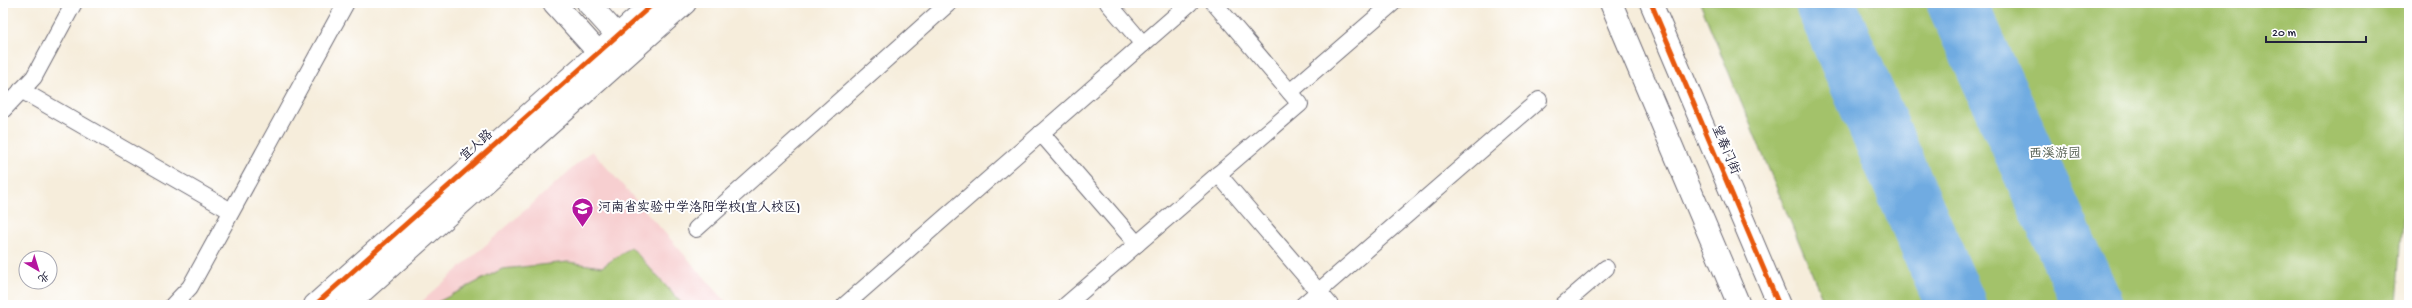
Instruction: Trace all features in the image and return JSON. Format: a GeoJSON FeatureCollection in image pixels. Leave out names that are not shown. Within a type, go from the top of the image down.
{"type":"FeatureCollection","features":[{"type":"Feature","properties":{"kind":"street"},"geometry":{"type":"LineString","coordinates":[[554,3],[605,60]]}},
{"type":"Feature","properties":{"kind":"street"},"geometry":{"type":"LineString","coordinates":[[588,3],[624,43]]}},
{"type":"Feature","properties":{"kind":"street","name":"宜人路"},"geometry":{"type":"LineString","coordinates":[[624,43],[654,3]]}},
{"type":"Feature","properties":{"kind":"street","name":"宜人路"},"geometry":{"type":"LineString","coordinates":[[315,305],[624,43],[685,3]]}},
{"type":"Feature","properties":{"kind":"street"},"geometry":{"type":"LineString","coordinates":[[1611,3],[1739,305]]}},
{"type":"Feature","properties":{"kind":"street","name":"望春门街"},"geometry":{"type":"LineString","coordinates":[[1650,3],[1779,305]]}},
{"type":"Feature","properties":{"kind":"street","name":"宜人路"},"geometry":{"type":"LineString","coordinates":[[347,305],[605,60]]}},
{"type":"Feature","properties":{"kind":"lane"},"geometry":{"type":"LineString","coordinates":[[3,110],[34,77],[74,3]]}},
{"type":"Feature","properties":{"kind":"lane"},"geometry":{"type":"LineString","coordinates":[[173,305],[190,287],[346,3]]}},
{"type":"Feature","properties":{"kind":"lane"},"geometry":{"type":"LineString","coordinates":[[696,229],[950,3]]}},
{"type":"Feature","properties":{"kind":"lane"},"geometry":{"type":"LineString","coordinates":[[1108,3],[1143,44]]}},
{"type":"Feature","properties":{"kind":"lane"},"geometry":{"type":"LineString","coordinates":[[845,305],[1190,3]]}},
{"type":"Feature","properties":{"kind":"lane"},"geometry":{"type":"LineString","coordinates":[[1066,305],[1300,104],[1214,3]]}},
{"type":"Feature","properties":{"kind":"lane"},"geometry":{"type":"LineString","coordinates":[[1290,92],[1393,3]]}},
{"type":"Feature","properties":{"kind":"lane"},"geometry":{"type":"LineString","coordinates":[[22,90],[231,211]]}},
{"type":"Feature","properties":{"kind":"lane"},"geometry":{"type":"LineString","coordinates":[[1302,305],[1539,100]]}},
{"type":"Feature","properties":{"kind":"lane"},"geometry":{"type":"LineString","coordinates":[[1041,133],[1137,244]]}},
{"type":"Feature","properties":{"kind":"lane"},"geometry":{"type":"LineString","coordinates":[[1218,174],[1330,305]]}},
{"type":"Feature","properties":{"kind":"lane"},"geometry":{"type":"LineString","coordinates":[[1563,305],[1606,268]]}},
{"type":"Feature","properties":{"kind":"shaded area","name":"河南省实验中学洛阳学校(宜人校区)"},"geometry":{"type":"Polygon","coordinates":[[[592,151],[729,305],[418,305],[592,151]]]}},
{"type":"Feature","properties":{"kind":"green space","name":"西溪游园"},"geometry":{"type":"Polygon","coordinates":[[[1700,3],[2409,3],[2409,131],[2397,305],[1825,305],[1700,3]]]}},
{"type":"Feature","properties":{"kind":"green space"},"geometry":{"type":"Polygon","coordinates":[[[631,247],[683,305],[432,305],[502,269],[568,262],[602,267],[631,247]]]}},
{"type":"Feature","properties":{"kind":"waterway"},"geometry":{"type":"LineString","coordinates":[[1825,3],[1956,305]]}},
{"type":"Feature","properties":{"kind":"waterway"},"geometry":{"type":"LineString","coordinates":[[1957,3],[2093,305]]}},
{"type":"Feature","properties":{"kind":"cycle path"},"geometry":{"type":"LineString","coordinates":[[315,305],[654,3]]}},
{"type":"Feature","properties":{"kind":"cycle path"},"geometry":{"type":"LineString","coordinates":[[1651,3],[1779,305]]}},
{"type":"Feature","properties":{"kind":"place","name":"河南省实验中学洛阳学校(宜人校区)"},"geometry":{"type":"Point","coordinates":[583,228]}}]}
